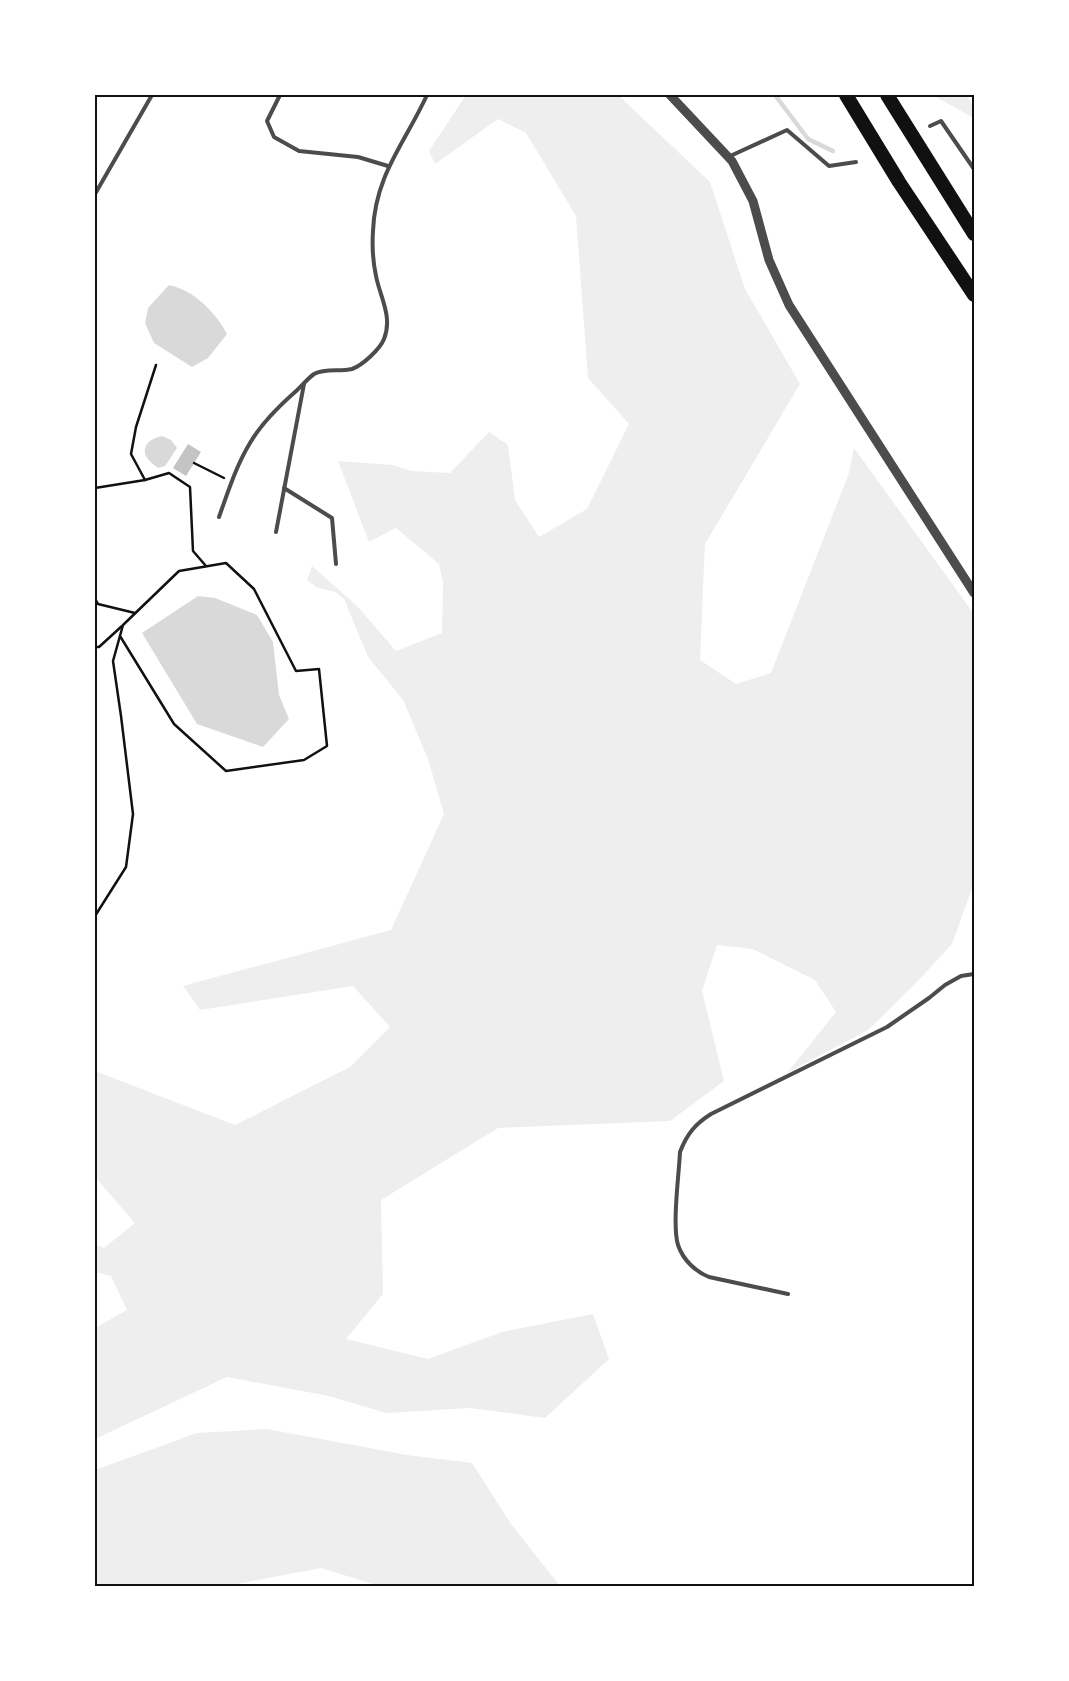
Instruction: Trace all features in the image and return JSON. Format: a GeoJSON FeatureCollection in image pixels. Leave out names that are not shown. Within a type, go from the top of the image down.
{"type":"FeatureCollection","features":[{"type":"Feature","properties":{"kind":"highway"},"geometry":{"type":"LineString","coordinates":[[846,95],[899,182],[974,295]]}},
{"type":"Feature","properties":{"kind":"highway"},"geometry":{"type":"LineString","coordinates":[[887,95],[974,234]]}},
{"type":"Feature","properties":{"kind":"street"},"geometry":{"type":"LineString","coordinates":[[670,95],[732,161],[753,201],[769,260],[789,305],[974,593]]}},
{"type":"Feature","properties":{"kind":"lane"},"geometry":{"type":"LineString","coordinates":[[95,194],[152,95]]}},
{"type":"Feature","properties":{"kind":"lane"},"geometry":{"type":"LineString","coordinates":[[280,95],[267,120],[274,137],[299,151],[358,157],[388,166]]}},
{"type":"Feature","properties":{"kind":"lane"},"geometry":{"type":"LineString","coordinates":[[219,517],[249,444],[264,424],[315,374],[352,368],[377,351],[385,338],[388,324],[386,308],[376,278],[374,263],[373,230],[378,198],[388,166],[427,95]]}},
{"type":"Feature","properties":{"kind":"lane"},"geometry":{"type":"LineString","coordinates":[[930,126],[941,122],[974,169]]}},
{"type":"Feature","properties":{"kind":"lane"},"geometry":{"type":"LineString","coordinates":[[728,156],[787,130],[830,166],[856,162]]}},
{"type":"Feature","properties":{"kind":"lane"},"geometry":{"type":"LineString","coordinates":[[276,532],[304,384]]}},
{"type":"Feature","properties":{"kind":"lane"},"geometry":{"type":"LineString","coordinates":[[284,488],[332,518],[336,564]]}},
{"type":"Feature","properties":{"kind":"lane"},"geometry":{"type":"LineString","coordinates":[[788,1294],[709,1277],[697,1272],[692,1267],[678,1246],[677,1236],[676,1220],[680,1152],[684,1141],[699,1122],[711,1114],[887,1026],[945,985],[961,976],[974,974]]}},
{"type":"Feature","properties":{"kind":"path"},"geometry":{"type":"LineString","coordinates":[[145,480],[131,454],[136,427],[156,365]]}},
{"type":"Feature","properties":{"kind":"path"},"geometry":{"type":"LineString","coordinates":[[194,463],[232,482]]}},
{"type":"Feature","properties":{"kind":"path"},"geometry":{"type":"LineString","coordinates":[[95,488],[145,480],[169,473],[190,487],[192,551],[206,566]]}},
{"type":"Feature","properties":{"kind":"path"},"geometry":{"type":"LineString","coordinates":[[95,647],[99,647],[179,571],[226,563],[254,589],[296,671],[319,669],[327,746],[304,760],[226,770],[174,724],[120,636]]}},
{"type":"Feature","properties":{"kind":"path"},"geometry":{"type":"LineString","coordinates":[[95,599],[98,604],[135,614]]}},
{"type":"Feature","properties":{"kind":"path"},"geometry":{"type":"LineString","coordinates":[[95,916],[126,867],[133,814],[113,662],[123,625]]}},
{"type":"Feature","properties":{"kind":"shaded area"},"geometry":{"type":"Polygon","coordinates":[[[466,95],[618,95],[710,182],[745,289],[800,384],[705,544],[700,660],[736,684],[771,673],[849,473],[854,448],[974,614],[974,883],[952,944],[868,1030],[787,1073],[836,1012],[815,980],[753,949],[717,945],[702,991],[724,1081],[670,1121],[498,1128],[381,1200],[383,1294],[346,1339],[428,1359],[502,1332],[593,1314],[609,1359],[545,1418],[470,1408],[386,1413],[329,1396],[227,1377],[95,1439],[95,1328],[127,1310],[111,1276],[95,1272],[95,1245],[104,1248],[135,1223],[95,1177],[95,1071],[235,1125],[350,1067],[390,1027],[353,986],[200,1010],[183,986],[391,930],[444,814],[428,759],[403,700],[368,657],[344,599],[335,592],[316,587],[307,580],[312,566],[357,606],[396,651],[442,633],[443,583],[439,564],[396,528],[369,542],[338,461],[392,465],[412,471],[450,473],[489,432],[508,445],[515,500],[539,537],[587,509],[629,424],[588,378],[576,216],[526,133],[498,119],[435,164],[429,151],[466,95]]]}},
{"type":"Feature","properties":{"kind":"shaded area"},"geometry":{"type":"Polygon","coordinates":[[[932,95],[966,95],[974,107],[974,118],[932,95]]]}},
{"type":"Feature","properties":{"kind":"shaded area"},"geometry":{"type":"Polygon","coordinates":[[[169,285],[187,292],[203,303],[227,334],[208,358],[192,367],[154,343],[145,323],[148,308],[169,285]]]}},
{"type":"Feature","properties":{"kind":"shaded area"},"geometry":{"type":"Polygon","coordinates":[[[162,436],[171,440],[177,448],[165,466],[158,468],[147,458],[145,448],[149,442],[162,436]]]}},
{"type":"Feature","properties":{"kind":"shaded area"},"geometry":{"type":"Polygon","coordinates":[[[198,596],[215,598],[257,615],[273,642],[279,695],[289,719],[263,747],[197,724],[142,633],[198,596]]]}},
{"type":"Feature","properties":{"kind":"shaded area"},"geometry":{"type":"Polygon","coordinates":[[[267,1429],[407,1455],[472,1463],[511,1524],[560,1586],[379,1586],[321,1568],[226,1586],[95,1586],[95,1470],[197,1433],[267,1429]]]}},
{"type":"Feature","properties":{"kind":"building"},"geometry":{"type":"Polygon","coordinates":[[[188,444],[201,452],[186,476],[173,468],[188,444]]]}},
{"type":"Feature","properties":{"kind":"waterway"},"geometry":{"type":"LineString","coordinates":[[775,95],[808,139],[833,151]]}}]}
